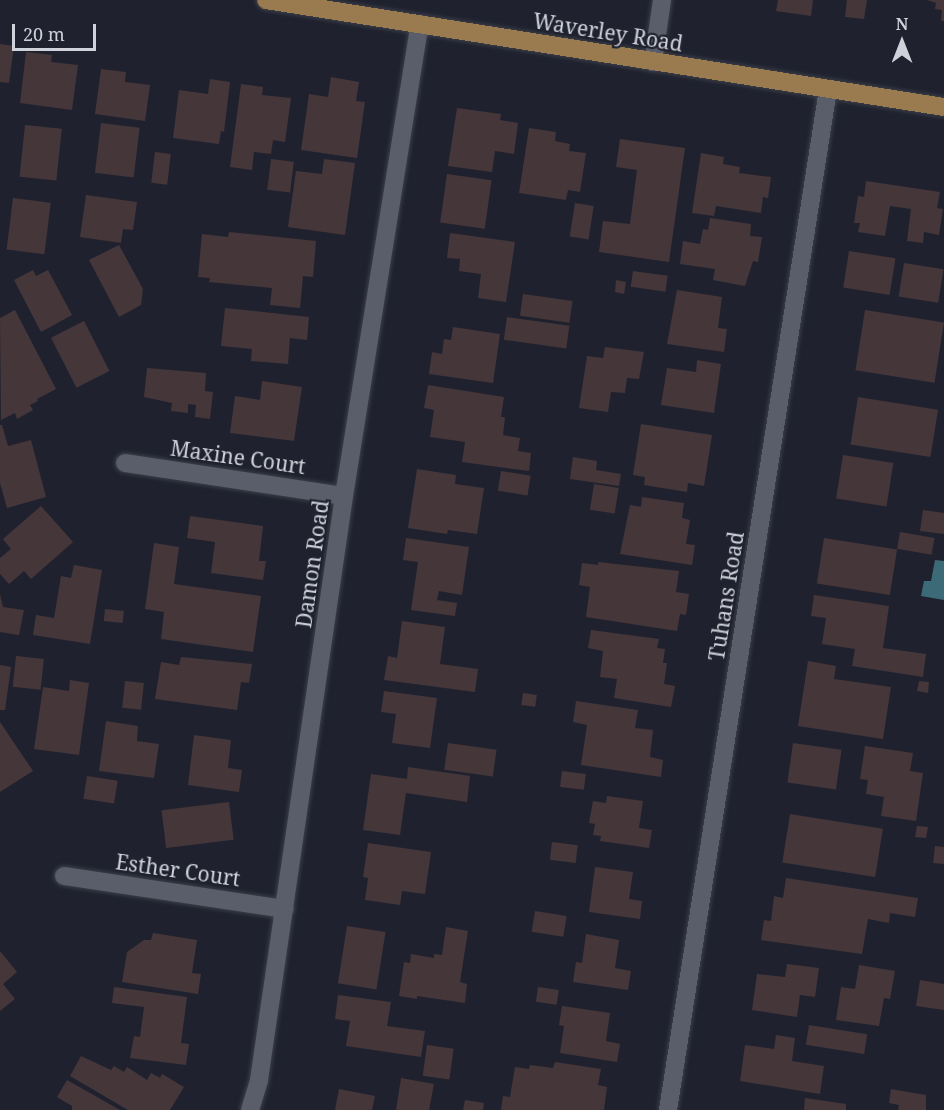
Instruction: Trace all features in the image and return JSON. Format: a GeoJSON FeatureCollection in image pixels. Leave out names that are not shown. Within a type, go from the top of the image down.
{"type":"FeatureCollection","features":[{"type":"Feature","properties":{"kind":"main road","name":"Waverley Road"},"geometry":{"type":"LineString","coordinates":[[266,0],[944,107]]}},
{"type":"Feature","properties":{"kind":"street"},"geometry":{"type":"LineString","coordinates":[[653,62],[662,0]]}},
{"type":"Feature","properties":{"kind":"street","name":"Damon Road"},"geometry":{"type":"LineString","coordinates":[[250,1110],[259,1080],[344,496],[420,24]]}},
{"type":"Feature","properties":{"kind":"street","name":"Tuhans Road"},"geometry":{"type":"LineString","coordinates":[[668,1110],[828,89]]}},
{"type":"Feature","properties":{"kind":"street","name":"Maxine Court"},"geometry":{"type":"LineString","coordinates":[[125,463],[344,496]]}},
{"type":"Feature","properties":{"kind":"street","name":"Esther Court"},"geometry":{"type":"LineString","coordinates":[[64,876],[285,909]]}},
{"type":"Feature","properties":{"kind":"water"},"geometry":{"type":"Polygon","coordinates":[[[935,560],[944,561],[944,600],[921,596],[924,581],[931,581],[935,560]]]}},
{"type":"Feature","properties":{"kind":"building"},"geometry":{"type":"Polygon","coordinates":[[[778,0],[813,0],[811,16],[776,11],[778,0]]]}},
{"type":"Feature","properties":{"kind":"building"},"geometry":{"type":"Polygon","coordinates":[[[847,0],[867,0],[864,19],[845,17],[847,0]]]}},
{"type":"Feature","properties":{"kind":"building"},"geometry":{"type":"Polygon","coordinates":[[[927,0],[944,0],[944,21],[941,21],[942,10],[935,9],[936,3],[927,0]]]}},
{"type":"Feature","properties":{"kind":"building"},"geometry":{"type":"Polygon","coordinates":[[[0,44],[14,46],[9,83],[0,82],[0,44]]]}},
{"type":"Feature","properties":{"kind":"building"},"geometry":{"type":"Polygon","coordinates":[[[26,52],[52,55],[51,62],[78,65],[72,110],[20,103],[26,52]]]}},
{"type":"Feature","properties":{"kind":"building"},"geometry":{"type":"Polygon","coordinates":[[[101,69],[126,72],[125,82],[150,85],[145,121],[95,114],[101,69]]]}},
{"type":"Feature","properties":{"kind":"building"},"geometry":{"type":"Polygon","coordinates":[[[331,77],[359,82],[356,101],[365,102],[357,158],[301,150],[309,94],[328,97],[331,77]]]}},
{"type":"Feature","properties":{"kind":"building"},"geometry":{"type":"Polygon","coordinates":[[[210,79],[230,82],[224,132],[221,131],[219,144],[173,138],[179,90],[208,94],[210,79]]]}},
{"type":"Feature","properties":{"kind":"building"},"geometry":{"type":"Polygon","coordinates":[[[241,84],[263,87],[262,95],[291,98],[285,142],[273,140],[271,154],[254,152],[252,170],[230,167],[241,84]]]}},
{"type":"Feature","properties":{"kind":"building"},"geometry":{"type":"Polygon","coordinates":[[[457,108],[501,114],[500,120],[518,123],[514,154],[495,151],[492,172],[448,166],[457,108]]]}},
{"type":"Feature","properties":{"kind":"building"},"geometry":{"type":"Polygon","coordinates":[[[101,123],[140,128],[134,177],[95,173],[101,123]]]}},
{"type":"Feature","properties":{"kind":"building"},"geometry":{"type":"Polygon","coordinates":[[[25,125],[62,129],[56,181],[20,177],[25,125]]]}},
{"type":"Feature","properties":{"kind":"building"},"geometry":{"type":"Polygon","coordinates":[[[529,128],[556,132],[555,141],[570,144],[569,151],[586,153],[580,192],[568,190],[566,200],[519,193],[529,128]]]}},
{"type":"Feature","properties":{"kind":"building"},"geometry":{"type":"Polygon","coordinates":[[[620,139],[685,148],[669,262],[599,252],[603,221],[630,224],[637,170],[616,167],[620,139]]]}},
{"type":"Feature","properties":{"kind":"building"},"geometry":{"type":"Polygon","coordinates":[[[155,152],[171,154],[167,185],[151,183],[155,152]]]}},
{"type":"Feature","properties":{"kind":"building"},"geometry":{"type":"Polygon","coordinates":[[[701,153],[724,157],[723,164],[740,167],[739,173],[771,177],[768,198],[763,197],[761,213],[716,206],[714,216],[692,213],[701,153]]]}},
{"type":"Feature","properties":{"kind":"building"},"geometry":{"type":"Polygon","coordinates":[[[271,159],[294,162],[290,193],[267,190],[271,159]]]}},
{"type":"Feature","properties":{"kind":"building"},"geometry":{"type":"Polygon","coordinates":[[[324,159],[355,163],[345,235],[288,227],[296,171],[322,174],[324,159]]]}},
{"type":"Feature","properties":{"kind":"building"},"geometry":{"type":"Polygon","coordinates":[[[447,174],[492,180],[485,229],[440,223],[447,174]]]}},
{"type":"Feature","properties":{"kind":"building"},"geometry":{"type":"Polygon","coordinates":[[[866,181],[940,192],[937,208],[943,209],[939,235],[924,232],[923,243],[907,241],[911,209],[890,206],[885,236],[858,232],[860,223],[854,223],[858,196],[864,197],[866,181]]]}},
{"type":"Feature","properties":{"kind":"building"},"geometry":{"type":"Polygon","coordinates":[[[86,195],[137,202],[133,230],[123,229],[121,243],[80,237],[86,195]]]}},
{"type":"Feature","properties":{"kind":"building"},"geometry":{"type":"Polygon","coordinates":[[[13,198],[51,203],[44,254],[7,250],[13,198]]]}},
{"type":"Feature","properties":{"kind":"building"},"geometry":{"type":"Polygon","coordinates":[[[575,203],[594,206],[588,240],[570,237],[575,203]]]}},
{"type":"Feature","properties":{"kind":"building"},"geometry":{"type":"Polygon","coordinates":[[[710,218],[751,224],[750,236],[762,237],[758,262],[753,261],[745,286],[713,280],[715,269],[680,264],[683,241],[700,244],[703,229],[708,230],[710,218]]]}},
{"type":"Feature","properties":{"kind":"building"},"geometry":{"type":"Polygon","coordinates":[[[229,232],[316,241],[313,277],[303,276],[300,308],[270,305],[272,288],[209,282],[210,278],[198,277],[202,234],[228,237],[229,232]]]}},
{"type":"Feature","properties":{"kind":"building"},"geometry":{"type":"Polygon","coordinates":[[[450,233],[515,242],[506,302],[478,298],[481,274],[459,271],[460,259],[447,258],[450,233]]]}},
{"type":"Feature","properties":{"kind":"building"},"geometry":{"type":"Polygon","coordinates":[[[119,245],[143,289],[141,305],[119,317],[89,260],[119,245]]]}},
{"type":"Feature","properties":{"kind":"building"},"geometry":{"type":"Polygon","coordinates":[[[849,251],[895,258],[890,295],[843,288],[849,251]]]}},
{"type":"Feature","properties":{"kind":"building"},"geometry":{"type":"Polygon","coordinates":[[[904,263],[944,269],[938,303],[899,297],[904,263]]]}},
{"type":"Feature","properties":{"kind":"building"},"geometry":{"type":"Polygon","coordinates":[[[33,270],[36,276],[48,270],[72,315],[41,332],[14,280],[33,270]]]}},
{"type":"Feature","properties":{"kind":"building"},"geometry":{"type":"Polygon","coordinates":[[[633,271],[668,276],[665,292],[631,287],[633,271]]]}},
{"type":"Feature","properties":{"kind":"building"},"geometry":{"type":"Polygon","coordinates":[[[616,280],[626,282],[624,294],[615,292],[616,280]]]}},
{"type":"Feature","properties":{"kind":"building"},"geometry":{"type":"Polygon","coordinates":[[[677,290],[722,297],[718,328],[727,329],[724,352],[667,344],[677,290]]]}},
{"type":"Feature","properties":{"kind":"building"},"geometry":{"type":"Polygon","coordinates":[[[523,294],[573,301],[569,323],[520,316],[523,294]]]}},
{"type":"Feature","properties":{"kind":"building"},"geometry":{"type":"Polygon","coordinates":[[[225,308],[309,317],[307,340],[290,338],[288,364],[251,361],[252,349],[221,346],[225,308]]]}},
{"type":"Feature","properties":{"kind":"building"},"geometry":{"type":"Polygon","coordinates":[[[15,310],[56,389],[30,405],[33,410],[17,419],[15,413],[1,420],[0,318],[15,310]]]}},
{"type":"Feature","properties":{"kind":"building"},"geometry":{"type":"Polygon","coordinates":[[[865,310],[944,323],[934,383],[855,370],[865,310]]]}},
{"type":"Feature","properties":{"kind":"building"},"geometry":{"type":"Polygon","coordinates":[[[507,317],[569,326],[566,349],[504,340],[507,317]]]}},
{"type":"Feature","properties":{"kind":"building"},"geometry":{"type":"Polygon","coordinates":[[[84,321],[109,371],[76,388],[51,338],[84,321]]]}},
{"type":"Feature","properties":{"kind":"building"},"geometry":{"type":"Polygon","coordinates":[[[453,327],[500,334],[493,383],[429,374],[432,352],[442,354],[444,339],[451,340],[453,327]]]}},
{"type":"Feature","properties":{"kind":"building"},"geometry":{"type":"Polygon","coordinates":[[[605,347],[644,352],[639,379],[627,378],[625,393],[611,392],[608,412],[579,408],[587,356],[603,358],[605,347]]]}},
{"type":"Feature","properties":{"kind":"building"},"geometry":{"type":"Polygon","coordinates":[[[697,360],[721,364],[714,413],[661,405],[667,368],[696,372],[697,360]]]}},
{"type":"Feature","properties":{"kind":"building"},"geometry":{"type":"Polygon","coordinates":[[[147,368],[206,373],[205,391],[213,392],[210,419],[195,417],[196,405],[188,404],[188,413],[171,411],[172,403],[144,397],[147,368]]]}},
{"type":"Feature","properties":{"kind":"building"},"geometry":{"type":"Polygon","coordinates":[[[262,381],[302,387],[294,441],[230,433],[235,396],[260,400],[262,381]]]}},
{"type":"Feature","properties":{"kind":"building"},"geometry":{"type":"Polygon","coordinates":[[[428,385],[504,397],[501,417],[505,417],[503,435],[520,438],[518,451],[531,453],[529,471],[462,462],[465,442],[430,437],[434,410],[424,408],[428,385]]]}},
{"type":"Feature","properties":{"kind":"building"},"geometry":{"type":"Polygon","coordinates":[[[858,397],[938,410],[930,457],[850,444],[858,397]]]}},
{"type":"Feature","properties":{"kind":"building"},"geometry":{"type":"Polygon","coordinates":[[[641,424],[712,435],[704,486],[688,483],[687,492],[644,485],[645,477],[633,475],[641,424]]]}},
{"type":"Feature","properties":{"kind":"building"},"geometry":{"type":"Polygon","coordinates":[[[0,425],[2,425],[8,446],[31,440],[46,497],[7,508],[0,483],[0,425]]]}},
{"type":"Feature","properties":{"kind":"building"},"geometry":{"type":"Polygon","coordinates":[[[843,455],[893,463],[886,506],[836,498],[843,455]]]}},
{"type":"Feature","properties":{"kind":"building"},"geometry":{"type":"Polygon","coordinates":[[[573,457],[597,461],[596,470],[621,474],[619,486],[570,479],[573,457]]]}},
{"type":"Feature","properties":{"kind":"building"},"geometry":{"type":"Polygon","coordinates":[[[417,469],[456,475],[455,484],[484,488],[477,534],[448,530],[447,534],[408,528],[417,469]]]}},
{"type":"Feature","properties":{"kind":"building"},"geometry":{"type":"Polygon","coordinates":[[[501,471],[531,476],[528,495],[498,491],[501,471]]]}},
{"type":"Feature","properties":{"kind":"building"},"geometry":{"type":"Polygon","coordinates":[[[594,484],[619,488],[615,514],[590,510],[594,484]]]}},
{"type":"Feature","properties":{"kind":"building"},"geometry":{"type":"Polygon","coordinates":[[[642,497],[684,503],[682,518],[690,520],[686,544],[695,545],[692,565],[620,554],[630,505],[641,507],[642,497]]]}},
{"type":"Feature","properties":{"kind":"building"},"geometry":{"type":"Polygon","coordinates":[[[41,506],[73,542],[31,579],[24,571],[9,584],[0,574],[0,558],[11,549],[3,539],[41,506]]]}},
{"type":"Feature","properties":{"kind":"building"},"geometry":{"type":"Polygon","coordinates":[[[923,510],[944,513],[944,534],[920,531],[923,510]]]}},
{"type":"Feature","properties":{"kind":"building"},"geometry":{"type":"Polygon","coordinates":[[[190,516],[263,526],[259,561],[266,561],[263,580],[211,573],[215,542],[187,538],[190,516]]]}},
{"type":"Feature","properties":{"kind":"building"},"geometry":{"type":"Polygon","coordinates":[[[900,532],[934,538],[932,555],[897,549],[900,532]]]}},
{"type":"Feature","properties":{"kind":"building"},"geometry":{"type":"Polygon","coordinates":[[[406,538],[469,547],[462,595],[439,591],[437,600],[457,603],[455,616],[411,610],[418,562],[403,560],[406,538]]]}},
{"type":"Feature","properties":{"kind":"building"},"geometry":{"type":"Polygon","coordinates":[[[824,538],[897,550],[890,595],[817,583],[824,538]]]}},
{"type":"Feature","properties":{"kind":"building"},"geometry":{"type":"Polygon","coordinates":[[[154,543],[179,547],[174,584],[261,596],[253,652],[161,639],[164,612],[145,609],[154,543]]]}},
{"type":"Feature","properties":{"kind":"building"},"geometry":{"type":"Polygon","coordinates":[[[598,562],[679,571],[676,592],[689,594],[686,615],[680,614],[677,631],[586,617],[590,587],[579,585],[582,563],[598,565],[598,562]]]}},
{"type":"Feature","properties":{"kind":"building"},"geometry":{"type":"Polygon","coordinates":[[[74,565],[102,570],[90,644],[33,635],[36,615],[54,618],[61,576],[71,578],[74,565]]]}},
{"type":"Feature","properties":{"kind":"building"},"geometry":{"type":"Polygon","coordinates":[[[0,594],[3,607],[24,610],[19,635],[0,632],[0,594]]]}},
{"type":"Feature","properties":{"kind":"building"},"geometry":{"type":"Polygon","coordinates":[[[814,595],[889,606],[883,648],[926,654],[923,677],[852,666],[855,649],[822,644],[826,618],[811,616],[814,595]]]}},
{"type":"Feature","properties":{"kind":"building"},"geometry":{"type":"Polygon","coordinates":[[[105,609],[124,611],[123,623],[104,621],[105,609]]]}},
{"type":"Feature","properties":{"kind":"building"},"geometry":{"type":"Polygon","coordinates":[[[402,621],[445,627],[440,664],[478,669],[475,692],[384,680],[388,656],[397,658],[402,621]]]}},
{"type":"Feature","properties":{"kind":"building"},"geometry":{"type":"Polygon","coordinates":[[[591,630],[659,639],[657,648],[665,649],[663,663],[667,663],[664,684],[675,686],[671,707],[614,698],[617,679],[600,677],[603,651],[588,648],[591,630]]]}},
{"type":"Feature","properties":{"kind":"building"},"geometry":{"type":"Polygon","coordinates":[[[16,656],[44,659],[41,690],[13,687],[16,656]]]}},
{"type":"Feature","properties":{"kind":"building"},"geometry":{"type":"Polygon","coordinates":[[[181,657],[252,664],[249,683],[241,682],[237,710],[155,699],[161,662],[179,665],[181,657]]]}},
{"type":"Feature","properties":{"kind":"building"},"geometry":{"type":"Polygon","coordinates":[[[808,661],[836,666],[834,679],[891,687],[883,739],[798,726],[808,661]]]}},
{"type":"Feature","properties":{"kind":"building"},"geometry":{"type":"Polygon","coordinates":[[[0,665],[11,667],[5,710],[0,710],[0,665]]]}},
{"type":"Feature","properties":{"kind":"building"},"geometry":{"type":"Polygon","coordinates":[[[70,680],[89,683],[79,755],[34,749],[43,687],[69,691],[70,680]]]}},
{"type":"Feature","properties":{"kind":"building"},"geometry":{"type":"Polygon","coordinates":[[[125,681],[144,683],[141,710],[122,708],[125,681]]]}},
{"type":"Feature","properties":{"kind":"building"},"geometry":{"type":"Polygon","coordinates":[[[919,681],[929,682],[928,693],[917,691],[919,681]]]}},
{"type":"Feature","properties":{"kind":"building"},"geometry":{"type":"Polygon","coordinates":[[[384,691],[437,698],[430,748],[392,743],[396,714],[381,712],[384,691]]]}},
{"type":"Feature","properties":{"kind":"building"},"geometry":{"type":"Polygon","coordinates":[[[523,693],[537,695],[535,707],[521,705],[523,693]]]}},
{"type":"Feature","properties":{"kind":"building"},"geometry":{"type":"Polygon","coordinates":[[[576,701],[638,710],[635,728],[653,730],[650,757],[663,760],[661,777],[581,765],[587,725],[573,722],[576,701]]]}},
{"type":"Feature","properties":{"kind":"building"},"geometry":{"type":"Polygon","coordinates":[[[106,721],[138,726],[137,741],[159,744],[154,778],[99,771],[106,721]]]}},
{"type":"Feature","properties":{"kind":"building"},"geometry":{"type":"Polygon","coordinates":[[[0,722],[33,771],[0,792],[0,722]]]}},
{"type":"Feature","properties":{"kind":"building"},"geometry":{"type":"Polygon","coordinates":[[[194,735],[231,740],[228,768],[242,770],[239,792],[188,785],[194,735]]]}},
{"type":"Feature","properties":{"kind":"building"},"geometry":{"type":"Polygon","coordinates":[[[448,743],[497,750],[493,777],[444,770],[448,743]]]}},
{"type":"Feature","properties":{"kind":"building"},"geometry":{"type":"Polygon","coordinates":[[[793,743],[842,750],[836,789],[787,783],[793,743]]]}},
{"type":"Feature","properties":{"kind":"building"},"geometry":{"type":"Polygon","coordinates":[[[865,746],[913,753],[910,771],[923,773],[916,821],[881,816],[884,797],[866,794],[868,780],[860,779],[865,746]]]}},
{"type":"Feature","properties":{"kind":"building"},"geometry":{"type":"Polygon","coordinates":[[[408,767],[470,776],[467,802],[406,793],[400,835],[363,830],[371,774],[407,779],[408,767]]]}},
{"type":"Feature","properties":{"kind":"building"},"geometry":{"type":"Polygon","coordinates":[[[562,771],[586,774],[584,790],[560,787],[562,771]]]}},
{"type":"Feature","properties":{"kind":"building"},"geometry":{"type":"Polygon","coordinates":[[[87,776],[118,781],[114,804],[83,799],[87,776]]]}},
{"type":"Feature","properties":{"kind":"building"},"geometry":{"type":"Polygon","coordinates":[[[607,796],[643,801],[639,828],[652,830],[649,848],[600,841],[601,836],[593,835],[595,824],[589,823],[593,801],[606,803],[607,796]]]}},
{"type":"Feature","properties":{"kind":"building"},"geometry":{"type":"Polygon","coordinates":[[[229,802],[234,840],[166,848],[162,810],[229,802]]]}},
{"type":"Feature","properties":{"kind":"building"},"geometry":{"type":"Polygon","coordinates":[[[790,814],[883,829],[875,877],[782,862],[790,814]]]}},
{"type":"Feature","properties":{"kind":"building"},"geometry":{"type":"Polygon","coordinates":[[[917,826],[928,827],[926,838],[915,837],[917,826]]]}},
{"type":"Feature","properties":{"kind":"building"},"geometry":{"type":"Polygon","coordinates":[[[552,842],[578,845],[576,863],[550,860],[552,842]]]}},
{"type":"Feature","properties":{"kind":"building"},"geometry":{"type":"Polygon","coordinates":[[[368,843],[431,852],[425,894],[402,891],[400,905],[365,900],[368,878],[363,877],[368,843]]]}},
{"type":"Feature","properties":{"kind":"building"},"geometry":{"type":"Polygon","coordinates":[[[935,846],[944,847],[944,864],[933,863],[935,846]]]}},
{"type":"Feature","properties":{"kind":"building"},"geometry":{"type":"Polygon","coordinates":[[[595,867],[633,872],[629,899],[642,901],[640,919],[589,912],[595,867]]]}},
{"type":"Feature","properties":{"kind":"building"},"geometry":{"type":"Polygon","coordinates":[[[786,878],[918,898],[915,917],[890,913],[889,923],[868,919],[862,954],[761,940],[764,920],[771,921],[774,896],[783,898],[786,878]]]}},
{"type":"Feature","properties":{"kind":"building"},"geometry":{"type":"Polygon","coordinates":[[[535,911],[567,916],[563,937],[532,932],[535,911]]]}},
{"type":"Feature","properties":{"kind":"building"},"geometry":{"type":"Polygon","coordinates":[[[347,926],[386,932],[376,989],[338,983],[347,926]]]}},
{"type":"Feature","properties":{"kind":"building"},"geometry":{"type":"Polygon","coordinates":[[[446,927],[468,931],[460,982],[467,984],[465,1003],[417,996],[417,999],[399,996],[404,962],[410,963],[411,954],[434,958],[434,954],[442,955],[446,927]]]}},
{"type":"Feature","properties":{"kind":"building"},"geometry":{"type":"Polygon","coordinates":[[[153,933],[197,940],[192,973],[201,974],[198,994],[122,982],[127,952],[144,940],[151,940],[153,933]]]}},
{"type":"Feature","properties":{"kind":"building"},"geometry":{"type":"Polygon","coordinates":[[[586,934],[619,940],[615,968],[631,971],[628,990],[573,982],[576,962],[582,963],[586,934]]]}},
{"type":"Feature","properties":{"kind":"building"},"geometry":{"type":"Polygon","coordinates":[[[0,951],[17,972],[3,984],[15,999],[0,1011],[0,951]]]}},
{"type":"Feature","properties":{"kind":"building"},"geometry":{"type":"Polygon","coordinates":[[[787,964],[819,968],[815,997],[800,995],[797,1017],[752,1010],[757,974],[785,977],[787,964]]]}},
{"type":"Feature","properties":{"kind":"building"},"geometry":{"type":"Polygon","coordinates":[[[859,965],[895,971],[890,999],[884,998],[879,1026],[836,1020],[841,987],[855,989],[859,965]]]}},
{"type":"Feature","properties":{"kind":"building"},"geometry":{"type":"Polygon","coordinates":[[[920,980],[944,984],[944,1010],[916,1006],[920,980]]]}},
{"type":"Feature","properties":{"kind":"building"},"geometry":{"type":"Polygon","coordinates":[[[114,987],[187,997],[181,1043],[189,1044],[186,1065],[130,1058],[134,1036],[140,1037],[144,1007],[112,1003],[114,987]]]}},
{"type":"Feature","properties":{"kind":"building"},"geometry":{"type":"Polygon","coordinates":[[[538,987],[559,990],[557,1005],[536,1002],[538,987]]]}},
{"type":"Feature","properties":{"kind":"building"},"geometry":{"type":"Polygon","coordinates":[[[338,995],[391,1002],[387,1026],[425,1031],[421,1057],[346,1046],[350,1021],[335,1019],[338,995]]]}},
{"type":"Feature","properties":{"kind":"building"},"geometry":{"type":"Polygon","coordinates":[[[562,1006],[610,1013],[606,1041],[620,1044],[617,1062],[560,1053],[564,1026],[559,1025],[562,1006]]]}},
{"type":"Feature","properties":{"kind":"building"},"geometry":{"type":"Polygon","coordinates":[[[809,1025],[867,1034],[864,1054],[806,1045],[809,1025]]]}},
{"type":"Feature","properties":{"kind":"building"},"geometry":{"type":"Polygon","coordinates":[[[776,1035],[795,1038],[792,1061],[824,1066],[820,1094],[740,1081],[745,1045],[774,1049],[776,1035]]]}},
{"type":"Feature","properties":{"kind":"building"},"geometry":{"type":"Polygon","coordinates":[[[427,1045],[454,1049],[449,1079],[423,1076],[427,1045]]]}},
{"type":"Feature","properties":{"kind":"building"},"geometry":{"type":"Polygon","coordinates":[[[81,1056],[111,1070],[114,1066],[124,1072],[127,1067],[147,1080],[151,1073],[160,1078],[162,1074],[184,1087],[170,1110],[128,1110],[70,1076],[81,1056]]]}},
{"type":"Feature","properties":{"kind":"building"},"geometry":{"type":"Polygon","coordinates":[[[555,1062],[601,1069],[598,1085],[607,1087],[604,1110],[501,1110],[503,1096],[510,1097],[515,1067],[529,1069],[530,1065],[553,1068],[555,1062]]]}},
{"type":"Feature","properties":{"kind":"building"},"geometry":{"type":"Polygon","coordinates":[[[401,1078],[434,1084],[429,1110],[396,1110],[401,1078]]]}},
{"type":"Feature","properties":{"kind":"building"},"geometry":{"type":"Polygon","coordinates":[[[67,1080],[120,1110],[72,1110],[72,1106],[57,1097],[67,1080]]]}},
{"type":"Feature","properties":{"kind":"building"},"geometry":{"type":"Polygon","coordinates":[[[339,1089],[375,1096],[372,1110],[335,1110],[339,1089]]]}},
{"type":"Feature","properties":{"kind":"building"},"geometry":{"type":"Polygon","coordinates":[[[891,1089],[926,1095],[926,1110],[898,1110],[899,1105],[889,1103],[891,1089]]]}},
{"type":"Feature","properties":{"kind":"building"},"geometry":{"type":"Polygon","coordinates":[[[805,1098],[846,1104],[846,1110],[804,1110],[805,1098]]]}},
{"type":"Feature","properties":{"kind":"building"},"geometry":{"type":"Polygon","coordinates":[[[465,1100],[484,1103],[483,1110],[463,1110],[465,1100]]]}}]}
